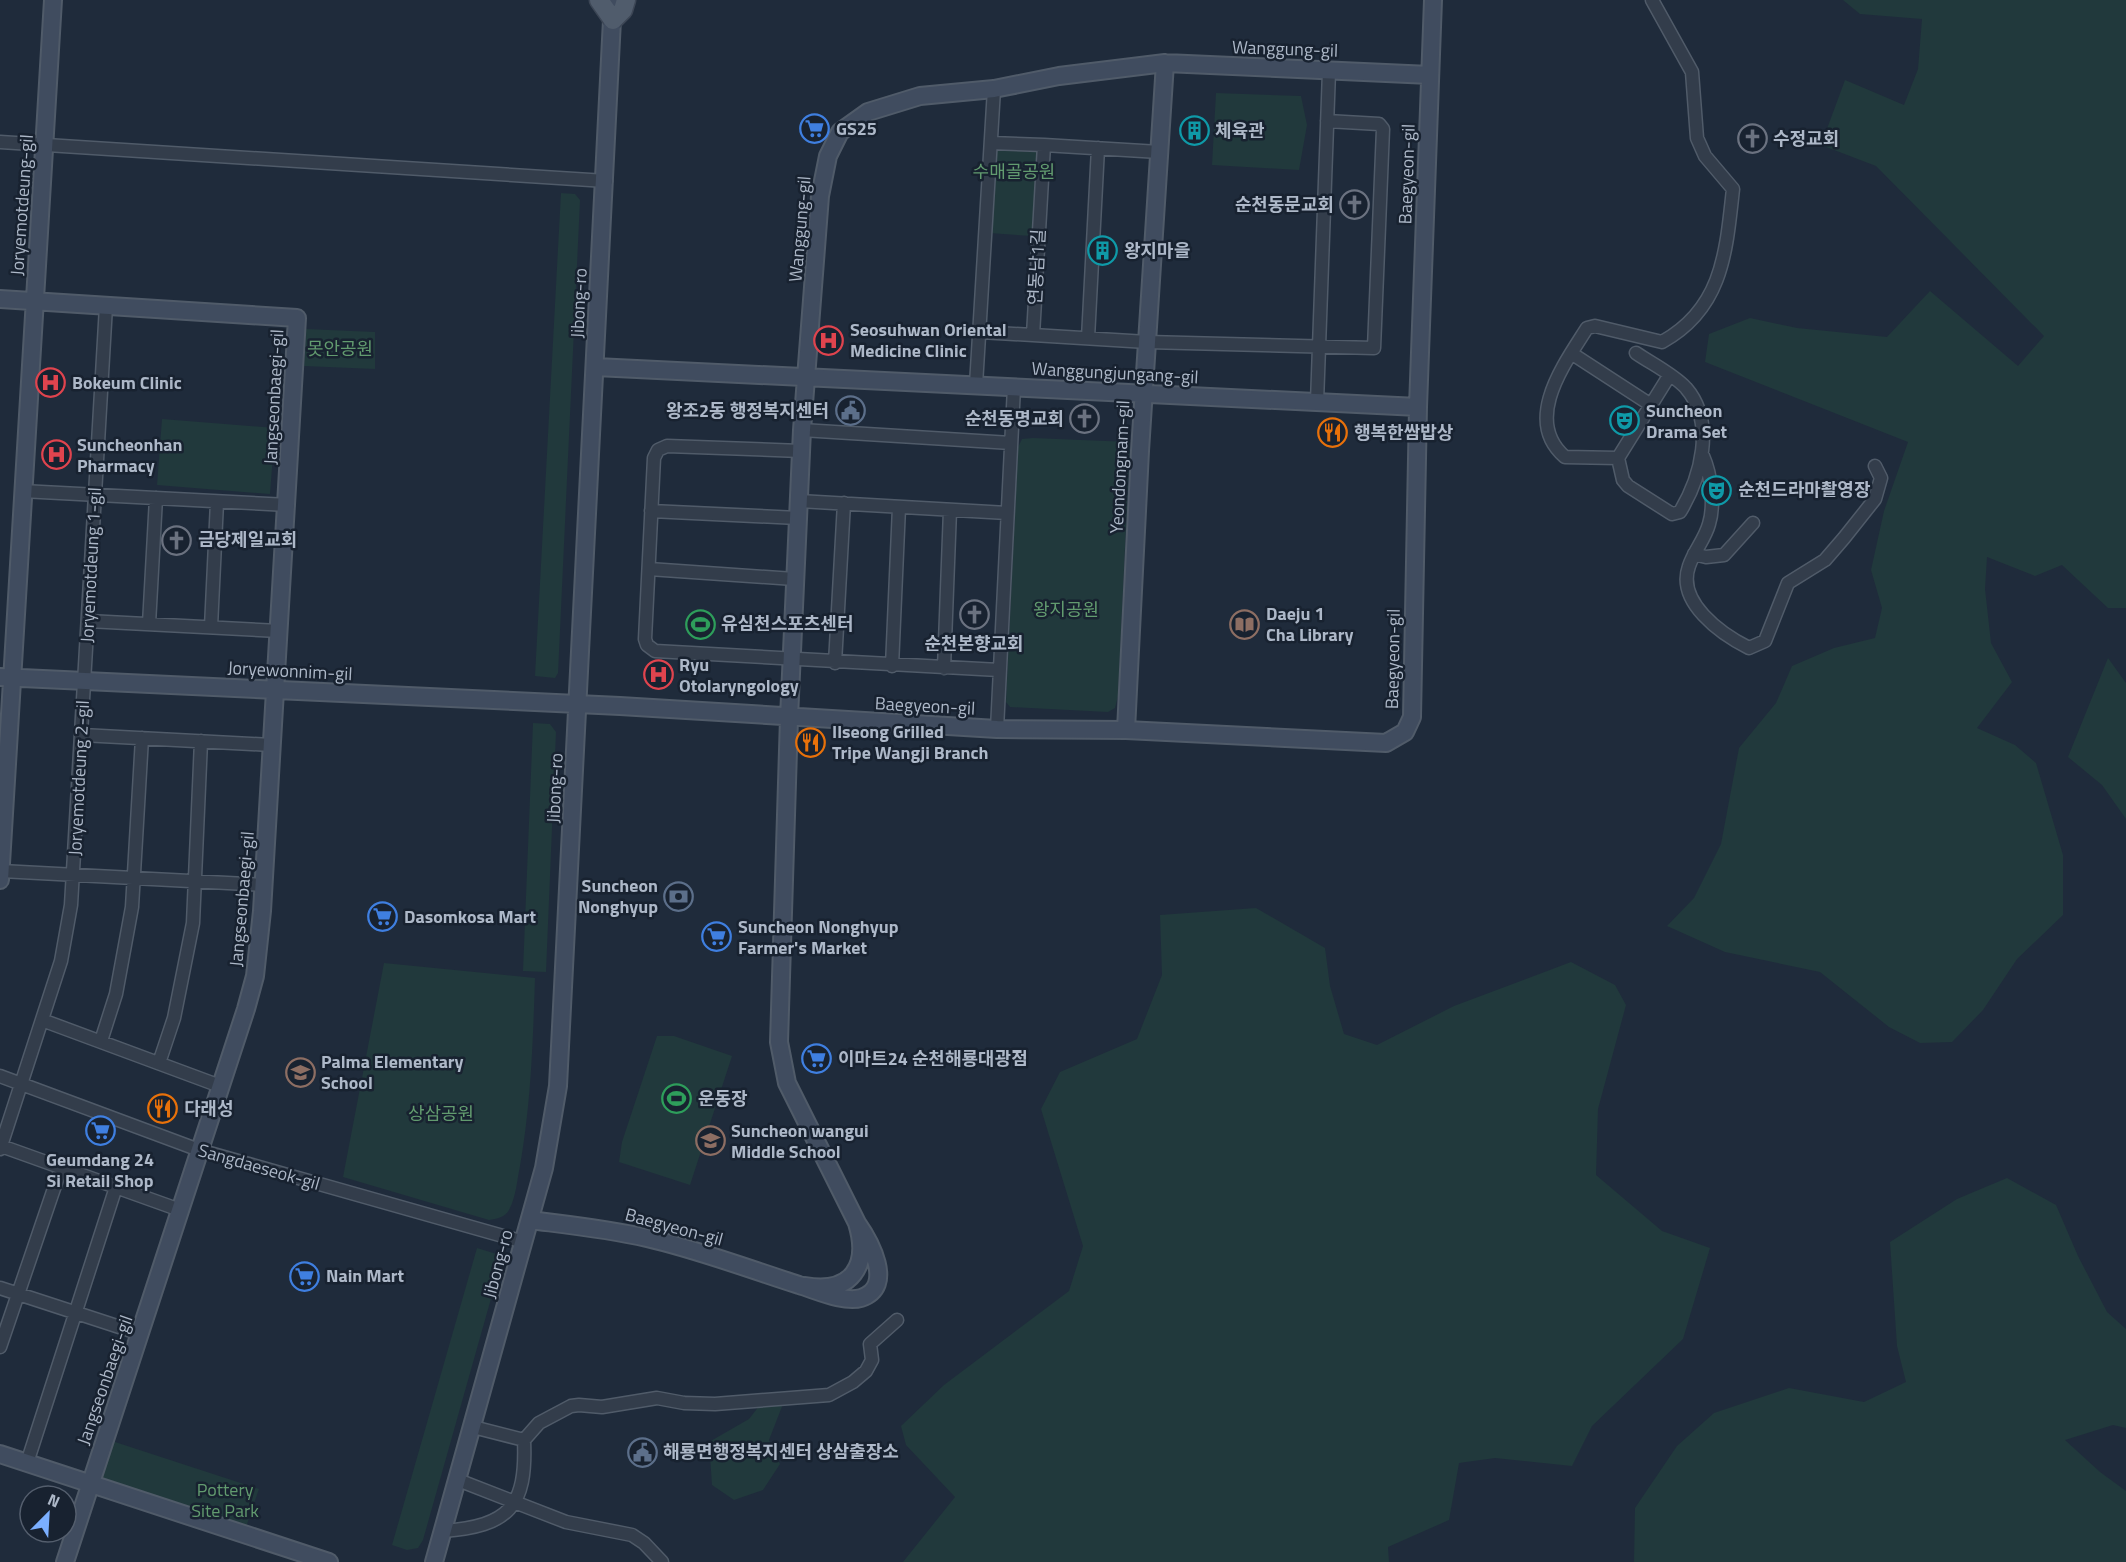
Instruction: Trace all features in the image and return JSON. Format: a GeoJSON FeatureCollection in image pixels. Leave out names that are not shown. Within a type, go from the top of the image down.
{"type":"FeatureCollection","features":[{"type":"Feature","properties":{"kind":"main road"},"geometry":{"type":"LineString","coordinates":[[599,0],[613,20],[623,10],[626,0]]}},
{"type":"Feature","properties":{"kind":"street","name":"Joryemotdeung-gil"},"geometry":{"type":"LineString","coordinates":[[0,875],[7,677],[46,145],[53,0]]}},
{"type":"Feature","properties":{"kind":"street","name":"Jibong-ro"},"geometry":{"type":"LineString","coordinates":[[434,1562],[544,1168],[559,1077],[606,180],[613,0]]}},
{"type":"Feature","properties":{"kind":"street","name":"Baegyeon-gil"},"geometry":{"type":"LineString","coordinates":[[578,704],[997,729],[1126,730],[1386,743],[1405,732],[1412,717],[1418,407],[1433,0]]}},
{"type":"Feature","properties":{"kind":"street"},"geometry":{"type":"LineString","coordinates":[[1618,458],[1565,457],[1556,450],[1549,429],[1547,405],[1556,377],[1587,328],[1595,326],[1662,342],[1680,332],[1720,276],[1726,257],[1733,189],[1718,174],[1701,147],[1694,119],[1692,72],[1652,0]]}},
{"type":"Feature","properties":{"kind":"street","name":"Wanggung-gil"},"geometry":{"type":"LineString","coordinates":[[789,718],[802,430],[820,196],[828,156],[840,132],[862,115],[893,102],[920,96],[994,89],[1059,76],[1165,63],[1430,75]]}},
{"type":"Feature","properties":{"kind":"street","name":"Yeondongnam-gil"},"geometry":{"type":"LineString","coordinates":[[1126,730],[1165,63]]}},
{"type":"Feature","properties":{"kind":"street"},"geometry":{"type":"LineString","coordinates":[[1317,402],[1329,71]]}},
{"type":"Feature","properties":{"kind":"street"},"geometry":{"type":"LineString","coordinates":[[976,386],[994,89]]}},
{"type":"Feature","properties":{"kind":"street"},"geometry":{"type":"LineString","coordinates":[[980,332],[1148,342],[1374,348],[1383,129],[1379,124],[1327,121]]}},
{"type":"Feature","properties":{"kind":"street"},"geometry":{"type":"LineString","coordinates":[[0,142],[606,180]]}},
{"type":"Feature","properties":{"kind":"street"},"geometry":{"type":"LineString","coordinates":[[991,143],[1159,152]]}},
{"type":"Feature","properties":{"kind":"street","name":"연동남1길"},"geometry":{"type":"LineString","coordinates":[[1033,335],[1044,145]]}},
{"type":"Feature","properties":{"kind":"street"},"geometry":{"type":"LineString","coordinates":[[1088,338],[1098,148]]}},
{"type":"Feature","properties":{"kind":"street","name":"Jangseonbaegi-gil"},"geometry":{"type":"LineString","coordinates":[[0,299],[297,318],[288,505],[271,745],[264,885],[255,976],[141,1334],[64,1562]]}},
{"type":"Feature","properties":{"kind":"street","name":"Joryemotdeung 1-gil"},"geometry":{"type":"LineString","coordinates":[[85,681],[106,306]]}},
{"type":"Feature","properties":{"kind":"street"},"geometry":{"type":"LineString","coordinates":[[1570,353],[1651,405]]}},
{"type":"Feature","properties":{"kind":"street"},"geometry":{"type":"LineString","coordinates":[[1636,353],[1669,376],[1684,387],[1692,397],[1704,436],[1700,467],[1689,498],[1680,512],[1672,514],[1628,486],[1623,480],[1618,458],[1669,376]]}},
{"type":"Feature","properties":{"kind":"street","name":"Wanggungjungang-gil"},"geometry":{"type":"LineString","coordinates":[[596,367],[1418,407]]}},
{"type":"Feature","properties":{"kind":"street"},"geometry":{"type":"LineString","coordinates":[[997,729],[1014,387]]}},
{"type":"Feature","properties":{"kind":"street"},"geometry":{"type":"LineString","coordinates":[[802,430],[1011,443]]}},
{"type":"Feature","properties":{"kind":"street"},"geometry":{"type":"LineString","coordinates":[[801,451],[662,447],[654,458],[648,569],[645,639],[652,650],[835,663],[999,670]]}},
{"type":"Feature","properties":{"kind":"street"},"geometry":{"type":"LineString","coordinates":[[1701,452],[1707,465],[1710,518],[1702,541],[1688,568],[1688,590],[1698,609],[1718,628],[1749,648],[1765,641],[1788,583],[1825,560],[1875,499],[1881,478],[1875,466]]}},
{"type":"Feature","properties":{"kind":"street"},"geometry":{"type":"LineString","coordinates":[[22,491],[288,505]]}},
{"type":"Feature","properties":{"kind":"street"},"geometry":{"type":"LineString","coordinates":[[149,624],[156,498]]}},
{"type":"Feature","properties":{"kind":"street"},"geometry":{"type":"LineString","coordinates":[[799,501],[1007,513]]}},
{"type":"Feature","properties":{"kind":"street"},"geometry":{"type":"LineString","coordinates":[[211,627],[218,502]]}},
{"type":"Feature","properties":{"kind":"street"},"geometry":{"type":"LineString","coordinates":[[835,663],[844,503]]}},
{"type":"Feature","properties":{"kind":"street"},"geometry":{"type":"LineString","coordinates":[[892,666],[898,507]]}},
{"type":"Feature","properties":{"kind":"street"},"geometry":{"type":"LineString","coordinates":[[944,668],[950,510]]}},
{"type":"Feature","properties":{"kind":"street"},"geometry":{"type":"LineString","coordinates":[[651,512],[798,518]]}},
{"type":"Feature","properties":{"kind":"street"},"geometry":{"type":"LineString","coordinates":[[1694,554],[1706,557],[1724,555],[1753,523]]}},
{"type":"Feature","properties":{"kind":"street"},"geometry":{"type":"LineString","coordinates":[[648,569],[795,579]]}},
{"type":"Feature","properties":{"kind":"street"},"geometry":{"type":"LineString","coordinates":[[88,621],[279,631]]}},
{"type":"Feature","properties":{"kind":"street","name":"Joryewonnim-gil"},"geometry":{"type":"LineString","coordinates":[[7,677],[578,704]]}},
{"type":"Feature","properties":{"kind":"street","name":"Joryemotdeung 2-gil"},"geometry":{"type":"LineString","coordinates":[[0,1148],[61,961],[74,875],[85,681]]}},
{"type":"Feature","properties":{"kind":"street","name":"Baegyeon-gil"},"geometry":{"type":"LineString","coordinates":[[530,1220],[650,1238],[854,1299],[869,1293],[876,1282],[878,1264],[870,1241],[857,1223],[797,1106],[782,1064],[779,1024],[784,940],[789,718]]}},
{"type":"Feature","properties":{"kind":"street"},"geometry":{"type":"LineString","coordinates":[[82,735],[271,745]]}},
{"type":"Feature","properties":{"kind":"street"},"geometry":{"type":"LineString","coordinates":[[100,1041],[116,994],[127,946],[135,878],[142,738]]}},
{"type":"Feature","properties":{"kind":"street"},"geometry":{"type":"LineString","coordinates":[[159,1063],[184,974],[196,882],[201,741]]}},
{"type":"Feature","properties":{"kind":"street","name":"Joryemotdeung 2-gil"},"geometry":{"type":"LineString","coordinates":[[0,875],[74,875],[264,885]]}},
{"type":"Feature","properties":{"kind":"street"},"geometry":{"type":"LineString","coordinates":[[42,1020],[220,1086]]}},
{"type":"Feature","properties":{"kind":"street","name":"Sangdaeseok-gil"},"geometry":{"type":"LineString","coordinates":[[0,1076],[199,1150],[524,1242]]}},
{"type":"Feature","properties":{"kind":"street"},"geometry":{"type":"LineString","coordinates":[[0,1148],[180,1210]]}},
{"type":"Feature","properties":{"kind":"street"},"geometry":{"type":"LineString","coordinates":[[0,1347],[61,1168]]}},
{"type":"Feature","properties":{"kind":"street"},"geometry":{"type":"LineString","coordinates":[[27,1463],[116,1187]]}},
{"type":"Feature","properties":{"kind":"street","name":"Baegyeon-gil"},"geometry":{"type":"LineString","coordinates":[[805,1286],[833,1285],[853,1275],[863,1254],[857,1223]]}},
{"type":"Feature","properties":{"kind":"street"},"geometry":{"type":"LineString","coordinates":[[0,1288],[141,1334]]}},
{"type":"Feature","properties":{"kind":"street"},"geometry":{"type":"LineString","coordinates":[[443,1531],[477,1528],[502,1516],[514,1504],[525,1466],[524,1440],[539,1423],[571,1406],[602,1407],[657,1398],[684,1403],[715,1404],[829,1395],[860,1378],[872,1360],[870,1344],[887,1332],[897,1320]]}},
{"type":"Feature","properties":{"kind":"street"},"geometry":{"type":"LineString","coordinates":[[473,1427],[524,1440]]}},
{"type":"Feature","properties":{"kind":"street"},"geometry":{"type":"LineString","coordinates":[[0,1454],[329,1562]]}},
{"type":"Feature","properties":{"kind":"street"},"geometry":{"type":"LineString","coordinates":[[458,1480],[514,1504],[566,1522],[632,1535],[644,1543],[662,1562]]}},
{"type":"Feature","properties":{"kind":"green space"},"geometry":{"type":"Polygon","coordinates":[[[1843,0],[2126,0],[2126,608],[2108,608],[2062,565],[2035,576],[1987,557],[1985,589],[1991,643],[2012,682],[1977,728],[2015,745],[2036,763],[2063,855],[2063,915],[2017,959],[1983,1010],[1952,1042],[1920,1043],[1889,1027],[1820,972],[1725,952],[1667,926],[1694,898],[1721,844],[1739,748],[1776,703],[1792,666],[1834,648],[1875,638],[1882,608],[1871,570],[1884,511],[1908,442],[1705,362],[1709,334],[1750,318],[1797,328],[1887,337],[1930,291],[2018,366],[2044,336],[1876,166],[1821,145],[1845,80],[1904,105],[1918,69],[1922,19],[1860,14],[1843,0]]]}},
{"type":"Feature","properties":{"kind":"green space"},"geometry":{"type":"Polygon","coordinates":[[[1216,93],[1301,96],[1307,125],[1299,170],[1212,165],[1216,93]]]}},
{"type":"Feature","properties":{"kind":"green space","name":"수매골공원"},"geometry":{"type":"Polygon","coordinates":[[[993,149],[1038,151],[1032,236],[989,233],[993,149]]]}},
{"type":"Feature","properties":{"kind":"green space"},"geometry":{"type":"Polygon","coordinates":[[[561,193],[575,194],[580,200],[558,673],[555,678],[535,676],[561,193]]]}},
{"type":"Feature","properties":{"kind":"green space","name":"못안공원"},"geometry":{"type":"Polygon","coordinates":[[[306,329],[375,332],[375,369],[304,366],[306,329]]]}},
{"type":"Feature","properties":{"kind":"green space"},"geometry":{"type":"Polygon","coordinates":[[[162,419],[275,428],[270,494],[157,485],[162,419]]]}},
{"type":"Feature","properties":{"kind":"green space","name":"왕지공원"},"geometry":{"type":"Polygon","coordinates":[[[1022,439],[1130,442],[1118,696],[1115,708],[1108,712],[1010,707],[1006,702],[1018,447],[1022,439]]]}},
{"type":"Feature","properties":{"kind":"green space"},"geometry":{"type":"Polygon","coordinates":[[[2108,658],[2126,683],[2126,819],[2102,785],[2068,757],[2108,658]]]}},
{"type":"Feature","properties":{"kind":"green space"},"geometry":{"type":"Polygon","coordinates":[[[533,723],[550,724],[556,732],[546,972],[523,971],[533,723]]]}},
{"type":"Feature","properties":{"kind":"green space"},"geometry":{"type":"Polygon","coordinates":[[[1256,908],[1325,948],[1330,986],[1344,1034],[1377,1045],[1454,1006],[1571,962],[1615,985],[1626,1005],[1598,1109],[1596,1175],[1662,1231],[1710,1248],[1683,1339],[1592,1426],[1572,1466],[1495,1458],[1459,1463],[1449,1520],[1388,1547],[1389,1562],[903,1562],[955,1497],[906,1445],[901,1426],[944,1385],[1069,1291],[1083,1246],[1041,1109],[1060,1072],[1137,1039],[1162,975],[1160,915],[1256,908]]]}},
{"type":"Feature","properties":{"kind":"green space","name":"상삼공원"},"geometry":{"type":"Polygon","coordinates":[[[384,963],[535,978],[531,1072],[524,1142],[513,1200],[507,1212],[500,1217],[489,1220],[343,1177],[384,963]]]}},
{"type":"Feature","properties":{"kind":"green space","name":"운동장"},"geometry":{"type":"Polygon","coordinates":[[[657,1036],[674,1036],[732,1056],[690,1185],[619,1162],[622,1142],[657,1036]]]}},
{"type":"Feature","properties":{"kind":"green space"},"geometry":{"type":"Polygon","coordinates":[[[2007,1178],[2056,1205],[2078,1256],[2107,1312],[2126,1329],[2126,1428],[2113,1425],[2065,1440],[2100,1472],[2126,1491],[2126,1562],[1634,1562],[1635,1508],[1677,1446],[1714,1413],[1789,1388],[1864,1402],[1906,1382],[1897,1346],[1890,1242],[1957,1199],[2007,1178]]]}},
{"type":"Feature","properties":{"kind":"green space"},"geometry":{"type":"Polygon","coordinates":[[[477,1248],[503,1256],[423,1540],[418,1548],[407,1550],[392,1545],[477,1248]]]}},
{"type":"Feature","properties":{"kind":"green space"},"geometry":{"type":"Polygon","coordinates":[[[763,1401],[783,1404],[769,1440],[780,1464],[763,1490],[734,1500],[712,1485],[709,1442],[749,1419],[763,1401]]]}},
{"type":"Feature","properties":{"kind":"green space","name":"Pottery Site Park"},"geometry":{"type":"Polygon","coordinates":[[[112,1441],[259,1489],[246,1527],[103,1481],[102,1476],[112,1441]]]}},
{"type":"Feature","properties":{"kind":"place","name":"GS25"},"geometry":{"type":"Point","coordinates":[815,129]}},
{"type":"Feature","properties":{"kind":"place","name":"체육관"},"geometry":{"type":"Point","coordinates":[1194,131]}},
{"type":"Feature","properties":{"kind":"place","name":"수정교회"},"geometry":{"type":"Point","coordinates":[1752,139]}},
{"type":"Feature","properties":{"kind":"place","name":"순천동문교회"},"geometry":{"type":"Point","coordinates":[1355,205]}},
{"type":"Feature","properties":{"kind":"place","name":"왕지마을"},"geometry":{"type":"Point","coordinates":[1103,251]}},
{"type":"Feature","properties":{"kind":"place","name":"Seosuhwan Oriental Medicine Clinic"},"geometry":{"type":"Point","coordinates":[829,340]}},
{"type":"Feature","properties":{"kind":"place","name":"Bokeum Clinic"},"geometry":{"type":"Point","coordinates":[51,383]}},
{"type":"Feature","properties":{"kind":"place","name":"왕조2동 행정복지센터"},"geometry":{"type":"Point","coordinates":[850,411]}},
{"type":"Feature","properties":{"kind":"place","name":"순천동명교회"},"geometry":{"type":"Point","coordinates":[1085,419]}},
{"type":"Feature","properties":{"kind":"place","name":"Suncheon Drama Set"},"geometry":{"type":"Point","coordinates":[1625,421]}},
{"type":"Feature","properties":{"kind":"place","name":"행복한쌈밥상"},"geometry":{"type":"Point","coordinates":[1333,433]}},
{"type":"Feature","properties":{"kind":"place","name":"Suncheonhan Pharmacy"},"geometry":{"type":"Point","coordinates":[56,455]}},
{"type":"Feature","properties":{"kind":"place","name":"순천드라마촬영장"},"geometry":{"type":"Point","coordinates":[1717,490]}},
{"type":"Feature","properties":{"kind":"place","name":"금당제일교회"},"geometry":{"type":"Point","coordinates":[177,540]}},
{"type":"Feature","properties":{"kind":"place","name":"순천본향교회"},"geometry":{"type":"Point","coordinates":[974,615]}},
{"type":"Feature","properties":{"kind":"place","name":"유심천스포츠센터"},"geometry":{"type":"Point","coordinates":[700,624]}},
{"type":"Feature","properties":{"kind":"place","name":"Daeju 1 Cha Library"},"geometry":{"type":"Point","coordinates":[1245,624]}},
{"type":"Feature","properties":{"kind":"place","name":"Ryu Otolaryngology"},"geometry":{"type":"Point","coordinates":[658,675]}},
{"type":"Feature","properties":{"kind":"place","name":"Ilseong Grilled Tripe Wangji Branch"},"geometry":{"type":"Point","coordinates":[811,742]}},
{"type":"Feature","properties":{"kind":"place","name":"Suncheon Nonghyup"},"geometry":{"type":"Point","coordinates":[679,896]}},
{"type":"Feature","properties":{"kind":"place","name":"Dasomkosa Mart"},"geometry":{"type":"Point","coordinates":[383,917]}},
{"type":"Feature","properties":{"kind":"place","name":"Suncheon Nonghyup Farmer's Market"},"geometry":{"type":"Point","coordinates":[717,937]}},
{"type":"Feature","properties":{"kind":"place","name":"이마트24 순천해룡대광점"},"geometry":{"type":"Point","coordinates":[817,1059]}},
{"type":"Feature","properties":{"kind":"place","name":"Palma Elementary School"},"geometry":{"type":"Point","coordinates":[300,1072]}},
{"type":"Feature","properties":{"kind":"place","name":"운동장"},"geometry":{"type":"Point","coordinates":[677,1099]}},
{"type":"Feature","properties":{"kind":"place","name":"다래성"},"geometry":{"type":"Point","coordinates":[163,1109]}},
{"type":"Feature","properties":{"kind":"place","name":"Geumdang 24 Si Retail Shop"},"geometry":{"type":"Point","coordinates":[100,1131]}},
{"type":"Feature","properties":{"kind":"place","name":"Suncheon wangui Middle School"},"geometry":{"type":"Point","coordinates":[710,1141]}},
{"type":"Feature","properties":{"kind":"place","name":"Nain Mart"},"geometry":{"type":"Point","coordinates":[305,1276]}},
{"type":"Feature","properties":{"kind":"place","name":"해룡면행정복지센터 상삼출장소"},"geometry":{"type":"Point","coordinates":[642,1452]}}]}
